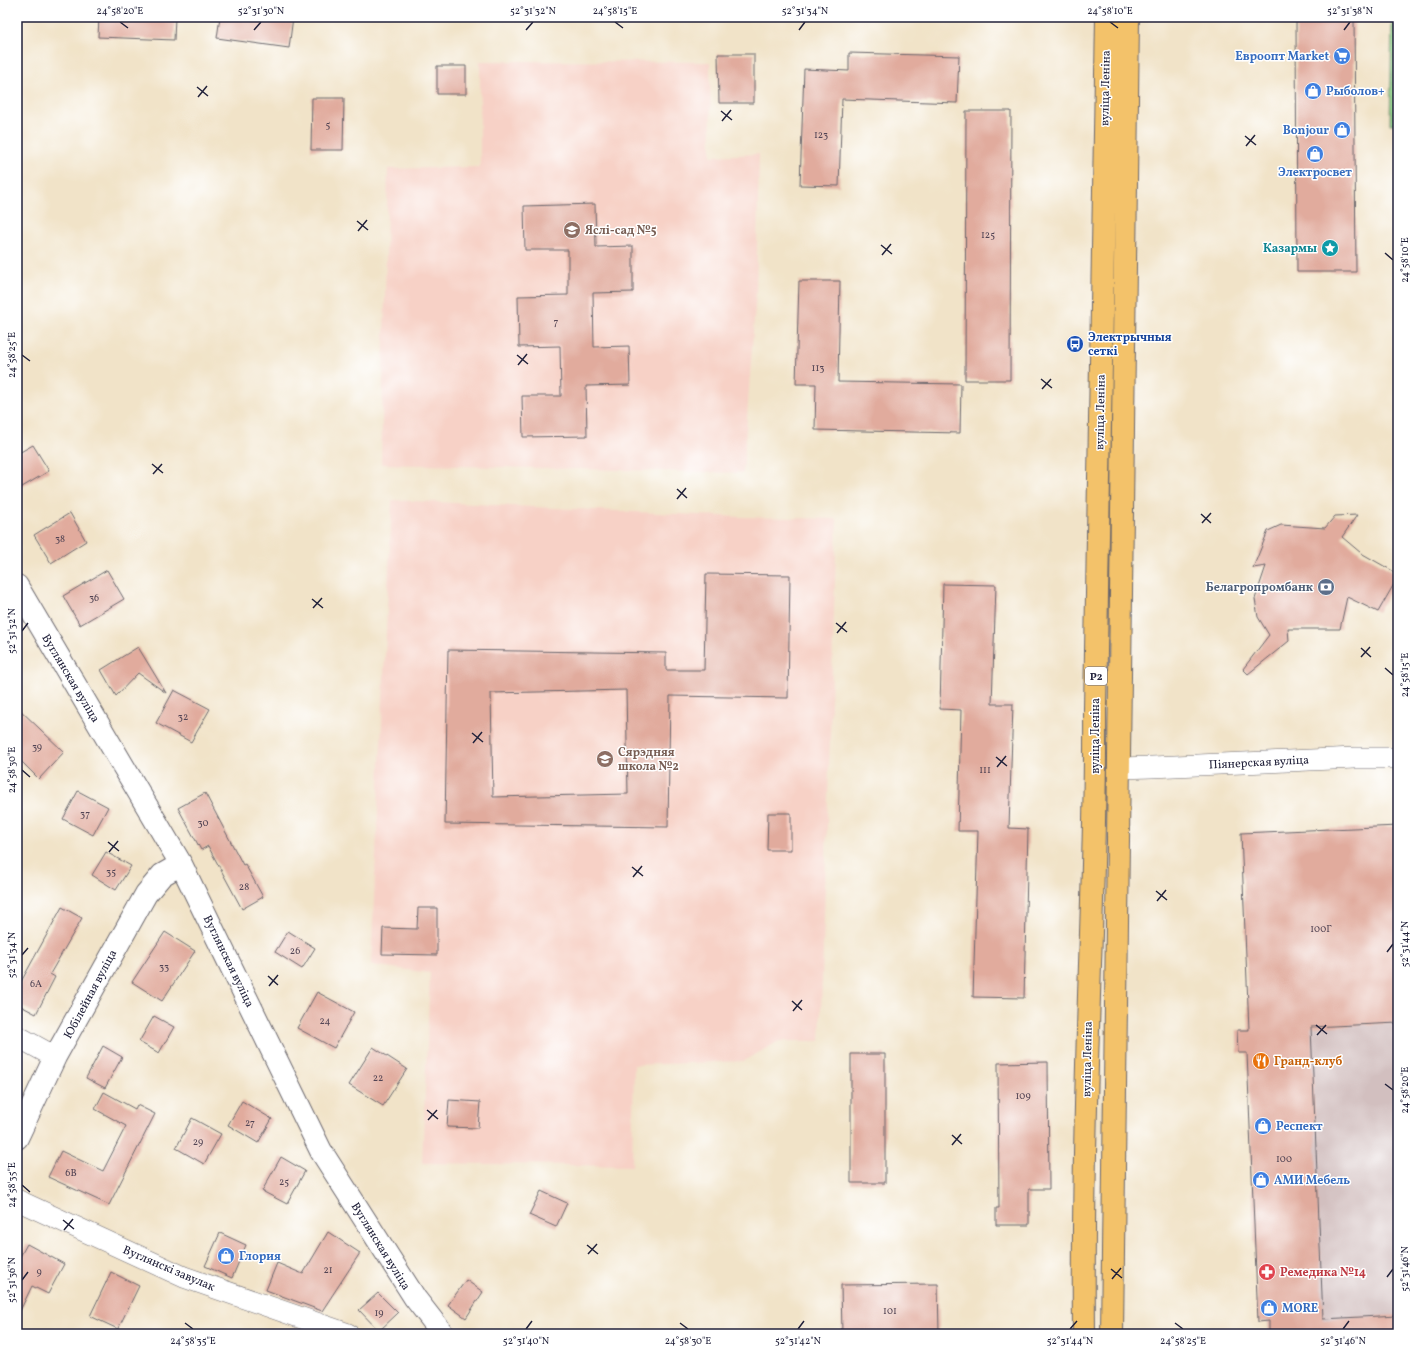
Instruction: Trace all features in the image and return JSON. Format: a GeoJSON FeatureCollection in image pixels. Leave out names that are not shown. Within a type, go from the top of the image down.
{"type":"FeatureCollection","features":[{"type":"Feature","properties":{"kind":"main road","name":"вуліца Леніна"},"geometry":{"type":"LineString","coordinates":[[1084,1334],[1088,1030],[1095,768],[1107,17]]}},
{"type":"Feature","properties":{"kind":"main road","name":"вуліца Леніна"},"geometry":{"type":"LineString","coordinates":[[1112,1334],[1128,17]]}},
{"type":"Feature","properties":{"kind":"main road"},"geometry":{"type":"LineString","coordinates":[[1095,768],[1120,768]]}},
{"type":"Feature","properties":{"kind":"street","name":"Вуглянская вуліца"},"geometry":{"type":"LineString","coordinates":[[17,586],[181,864],[321,1151],[415,1298],[442,1334]]}},
{"type":"Feature","properties":{"kind":"street","name":"Піянерская вуліца"},"geometry":{"type":"LineString","coordinates":[[1120,768],[1355,758],[1398,758]]}},
{"type":"Feature","properties":{"kind":"street","name":"Юбілейная вуліца"},"geometry":{"type":"LineString","coordinates":[[17,1138],[55,1058],[146,894],[162,875],[181,864]]}},
{"type":"Feature","properties":{"kind":"street"},"geometry":{"type":"LineString","coordinates":[[17,1036],[55,1058]]}},
{"type":"Feature","properties":{"kind":"street","name":"Вуглянскі завулак"},"geometry":{"type":"LineString","coordinates":[[17,1200],[184,1277],[348,1334]]}},
{"type":"Feature","properties":{"kind":"shaded area","name":"Яслі-сад №5"},"geometry":{"type":"Polygon","coordinates":[[[480,61],[710,62],[711,156],[759,154],[756,292],[743,473],[381,464],[388,169],[480,167],[480,61]]]}},
{"type":"Feature","properties":{"kind":"shaded area","name":"Сярэдняя школа №2"},"geometry":{"type":"Polygon","coordinates":[[[392,500],[740,517],[837,519],[820,1041],[779,1041],[744,1061],[634,1065],[632,1166],[422,1163],[430,973],[371,965],[392,500]]]}},
{"type":"Feature","properties":{"kind":"shaded area"},"geometry":{"type":"Polygon","coordinates":[[[1398,1023],[1398,1334],[1269,1334],[1268,1322],[1258,1322],[1247,1053],[1238,1053],[1237,1030],[1398,1023]]]}},
{"type":"Feature","properties":{"kind":"green space"},"geometry":{"type":"Polygon","coordinates":[[[1392,17],[1398,17],[1398,124],[1390,124],[1392,17]]]}},
{"type":"Feature","properties":{"kind":"building"},"geometry":{"type":"Polygon","coordinates":[[[99,17],[175,17],[174,40],[98,37],[99,17]]]}},
{"type":"Feature","properties":{"kind":"building"},"geometry":{"type":"Polygon","coordinates":[[[220,17],[293,17],[289,48],[217,38],[220,17]]]}},
{"type":"Feature","properties":{"kind":"building"},"geometry":{"type":"Polygon","coordinates":[[[1296,17],[1354,17],[1356,272],[1297,272],[1296,17]]]}},
{"type":"Feature","properties":{"kind":"building"},"geometry":{"type":"Polygon","coordinates":[[[849,53],[959,56],[957,103],[842,99],[839,186],[800,185],[804,69],[849,71],[849,53]]]}},
{"type":"Feature","properties":{"kind":"building"},"geometry":{"type":"Polygon","coordinates":[[[718,54],[754,54],[754,103],[719,103],[718,54]]]}},
{"type":"Feature","properties":{"kind":"building"},"geometry":{"type":"Polygon","coordinates":[[[437,66],[466,66],[466,94],[437,94],[437,66]]]}},
{"type":"Feature","properties":{"kind":"building"},"geometry":{"type":"Polygon","coordinates":[[[312,98],[344,98],[343,150],[311,150],[312,98]]]}},
{"type":"Feature","properties":{"kind":"building"},"geometry":{"type":"Polygon","coordinates":[[[966,111],[1011,111],[1010,380],[965,380],[966,111]]]}},
{"type":"Feature","properties":{"kind":"building"},"geometry":{"type":"Polygon","coordinates":[[[595,204],[596,247],[633,246],[633,292],[593,293],[594,347],[629,346],[630,385],[586,386],[587,436],[523,437],[522,396],[561,396],[560,346],[519,347],[518,296],[568,295],[568,250],[525,250],[524,206],[595,204]]]}},
{"type":"Feature","properties":{"kind":"building"},"geometry":{"type":"Polygon","coordinates":[[[799,281],[840,281],[838,382],[961,384],[960,433],[815,430],[816,384],[796,384],[799,281]]]}},
{"type":"Feature","properties":{"kind":"building"},"geometry":{"type":"Polygon","coordinates":[[[33,445],[49,471],[17,490],[17,454],[33,445]]]}},
{"type":"Feature","properties":{"kind":"building"},"geometry":{"type":"Polygon","coordinates":[[[70,513],[86,541],[51,563],[34,535],[70,513]]]}},
{"type":"Feature","properties":{"kind":"building","name":"Белагропромбанк"},"geometry":{"type":"Polygon","coordinates":[[[1357,515],[1342,537],[1361,553],[1398,574],[1398,577],[1378,612],[1347,597],[1340,629],[1288,629],[1289,641],[1248,674],[1243,669],[1269,635],[1258,617],[1255,599],[1266,566],[1253,568],[1268,531],[1281,525],[1325,528],[1335,516],[1357,515]]]}},
{"type":"Feature","properties":{"kind":"building"},"geometry":{"type":"Polygon","coordinates":[[[107,570],[124,599],[80,625],[63,596],[107,570]]]}},
{"type":"Feature","properties":{"kind":"building"},"geometry":{"type":"Polygon","coordinates":[[[706,574],[790,575],[788,698],[670,696],[668,827],[445,824],[448,650],[666,653],[666,670],[704,670],[706,574]],[[626,690],[491,693],[493,797],[628,794],[626,690]]]}},
{"type":"Feature","properties":{"kind":"building"},"geometry":{"type":"Polygon","coordinates":[[[943,584],[996,585],[992,704],[1013,704],[1009,828],[1028,829],[1024,998],[973,997],[978,831],[958,831],[961,710],[940,709],[943,584]]]}},
{"type":"Feature","properties":{"kind":"building"},"geometry":{"type":"Polygon","coordinates":[[[138,647],[166,693],[138,673],[116,696],[101,670],[138,647]]]}},
{"type":"Feature","properties":{"kind":"building"},"geometry":{"type":"Polygon","coordinates":[[[174,690],[210,709],[191,742],[156,723],[174,690]]]}},
{"type":"Feature","properties":{"kind":"building"},"geometry":{"type":"Polygon","coordinates":[[[17,707],[64,752],[39,779],[17,757],[17,707]]]}},
{"type":"Feature","properties":{"kind":"building"},"geometry":{"type":"Polygon","coordinates":[[[78,791],[108,807],[93,835],[63,819],[78,791]]]}},
{"type":"Feature","properties":{"kind":"building"},"geometry":{"type":"Polygon","coordinates":[[[205,793],[243,865],[245,864],[263,897],[242,909],[208,846],[201,850],[178,808],[205,793]]]}},
{"type":"Feature","properties":{"kind":"building"},"geometry":{"type":"Polygon","coordinates":[[[768,813],[791,813],[791,850],[767,850],[768,813]]]}},
{"type":"Feature","properties":{"kind":"building"},"geometry":{"type":"Polygon","coordinates":[[[1398,826],[1398,1023],[1311,1027],[1323,1319],[1398,1315],[1398,1334],[1269,1334],[1269,1321],[1258,1322],[1247,1053],[1238,1053],[1237,1030],[1249,1030],[1241,833],[1398,826]]]}},
{"type":"Feature","properties":{"kind":"building"},"geometry":{"type":"Polygon","coordinates":[[[106,852],[131,866],[116,890],[92,875],[106,852]]]}},
{"type":"Feature","properties":{"kind":"building"},"geometry":{"type":"Polygon","coordinates":[[[62,907],[82,918],[50,974],[55,977],[36,1014],[17,1004],[17,989],[62,907]]]}},
{"type":"Feature","properties":{"kind":"building"},"geometry":{"type":"Polygon","coordinates":[[[418,908],[437,908],[437,955],[382,954],[383,928],[417,929],[418,908]]]}},
{"type":"Feature","properties":{"kind":"building"},"geometry":{"type":"Polygon","coordinates":[[[288,931],[315,948],[302,969],[275,952],[288,931]]]}},
{"type":"Feature","properties":{"kind":"building"},"geometry":{"type":"Polygon","coordinates":[[[165,932],[195,951],[162,1001],[132,982],[165,932]]]}},
{"type":"Feature","properties":{"kind":"building"},"geometry":{"type":"Polygon","coordinates":[[[317,992],[354,1012],[334,1048],[297,1028],[317,992]]]}},
{"type":"Feature","properties":{"kind":"building"},"geometry":{"type":"Polygon","coordinates":[[[154,1016],[174,1027],[159,1053],[139,1042],[154,1016]]]}},
{"type":"Feature","properties":{"kind":"building"},"geometry":{"type":"Polygon","coordinates":[[[103,1046],[122,1057],[105,1088],[86,1078],[103,1046]]]}},
{"type":"Feature","properties":{"kind":"building"},"geometry":{"type":"Polygon","coordinates":[[[373,1047],[407,1069],[383,1106],[349,1085],[373,1047]]]}},
{"type":"Feature","properties":{"kind":"building"},"geometry":{"type":"Polygon","coordinates":[[[851,1054],[885,1054],[885,1183],[851,1183],[851,1054]]]}},
{"type":"Feature","properties":{"kind":"building"},"geometry":{"type":"Polygon","coordinates":[[[1048,1062],[1049,1189],[1029,1189],[1029,1225],[996,1225],[996,1208],[999,1208],[998,1063],[1048,1062]]]}},
{"type":"Feature","properties":{"kind":"building"},"geometry":{"type":"Polygon","coordinates":[[[104,1092],[135,1109],[137,1105],[155,1114],[109,1205],[48,1177],[61,1151],[103,1171],[126,1126],[95,1109],[104,1092]]]}},
{"type":"Feature","properties":{"kind":"building"},"geometry":{"type":"Polygon","coordinates":[[[449,1100],[480,1102],[478,1128],[447,1127],[449,1100]]]}},
{"type":"Feature","properties":{"kind":"building"},"geometry":{"type":"Polygon","coordinates":[[[242,1101],[272,1119],[258,1143],[228,1125],[242,1101]]]}},
{"type":"Feature","properties":{"kind":"building"},"geometry":{"type":"Polygon","coordinates":[[[192,1118],[221,1134],[204,1164],[176,1148],[192,1118]]]}},
{"type":"Feature","properties":{"kind":"building"},"geometry":{"type":"Polygon","coordinates":[[[281,1157],[305,1171],[287,1204],[262,1191],[281,1157]]]}},
{"type":"Feature","properties":{"kind":"building"},"geometry":{"type":"Polygon","coordinates":[[[541,1191],[567,1203],[556,1227],[529,1215],[541,1191]]]}},
{"type":"Feature","properties":{"kind":"building"},"geometry":{"type":"Polygon","coordinates":[[[328,1232],[360,1253],[322,1311],[266,1290],[277,1263],[303,1274],[328,1232]]]}},
{"type":"Feature","properties":{"kind":"building","name":"Глория"},"geometry":{"type":"Polygon","coordinates":[[[220,1233],[246,1245],[232,1278],[205,1266],[220,1233]]]}},
{"type":"Feature","properties":{"kind":"building"},"geometry":{"type":"Polygon","coordinates":[[[27,1244],[64,1264],[48,1294],[32,1286],[17,1317],[17,1262],[27,1244]]]}},
{"type":"Feature","properties":{"kind":"building"},"geometry":{"type":"Polygon","coordinates":[[[111,1272],[139,1286],[118,1329],[90,1316],[111,1272]]]}},
{"type":"Feature","properties":{"kind":"building"},"geometry":{"type":"Polygon","coordinates":[[[466,1280],[483,1292],[466,1318],[448,1305],[466,1280]]]}},
{"type":"Feature","properties":{"kind":"building"},"geometry":{"type":"Polygon","coordinates":[[[938,1284],[939,1334],[842,1334],[841,1285],[938,1284]]]}},
{"type":"Feature","properties":{"kind":"building"},"geometry":{"type":"Polygon","coordinates":[[[378,1293],[398,1313],[379,1331],[359,1310],[378,1293]]]}},
{"type":"Feature","properties":{"kind":"place","name":"Евроопт Market"},"geometry":{"type":"Point","coordinates":[1342,56]}},
{"type":"Feature","properties":{"kind":"place","name":"Рыболов+"},"geometry":{"type":"Point","coordinates":[1313,91]}},
{"type":"Feature","properties":{"kind":"place","name":"Bonjour"},"geometry":{"type":"Point","coordinates":[1342,130]}},
{"type":"Feature","properties":{"kind":"place","name":"Электросвет"},"geometry":{"type":"Point","coordinates":[1315,154]}},
{"type":"Feature","properties":{"kind":"place","name":"Яслі-сад №5"},"geometry":{"type":"Point","coordinates":[572,230]}},
{"type":"Feature","properties":{"kind":"place","name":"Казармы"},"geometry":{"type":"Point","coordinates":[1330,248]}},
{"type":"Feature","properties":{"kind":"place","name":"Электрычныя сеткі"},"geometry":{"type":"Point","coordinates":[1075,344]}},
{"type":"Feature","properties":{"kind":"place","name":"Белагропромбанк"},"geometry":{"type":"Point","coordinates":[1326,587]}},
{"type":"Feature","properties":{"kind":"place","name":"Сярэдняя школа №2"},"geometry":{"type":"Point","coordinates":[605,759]}},
{"type":"Feature","properties":{"kind":"place","name":"Гранд-клуб"},"geometry":{"type":"Point","coordinates":[1261,1061]}},
{"type":"Feature","properties":{"kind":"place","name":"Респект"},"geometry":{"type":"Point","coordinates":[1263,1126]}},
{"type":"Feature","properties":{"kind":"place","name":"АМИ Мебель"},"geometry":{"type":"Point","coordinates":[1261,1180]}},
{"type":"Feature","properties":{"kind":"place","name":"Глория"},"geometry":{"type":"Point","coordinates":[226,1256]}},
{"type":"Feature","properties":{"kind":"place","name":"Ремедика №14"},"geometry":{"type":"Point","coordinates":[1267,1272]}},
{"type":"Feature","properties":{"kind":"place","name":"MORE"},"geometry":{"type":"Point","coordinates":[1269,1308]}}]}
